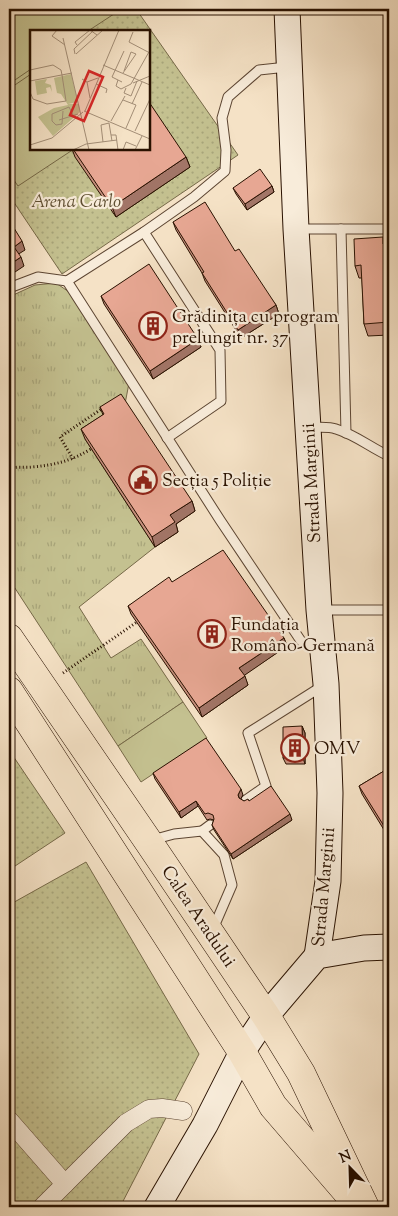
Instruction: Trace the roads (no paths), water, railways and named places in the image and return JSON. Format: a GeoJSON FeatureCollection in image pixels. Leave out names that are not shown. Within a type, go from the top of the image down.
{"type":"FeatureCollection","features":[{"type":"Feature","properties":{"kind":"main road","name":"Calea Aradului"},"geometry":{"type":"LineString","coordinates":[[9,638],[266,1016],[301,1073],[365,1207]]}},
{"type":"Feature","properties":{"kind":"main road","name":"Calea Aradului"},"geometry":{"type":"LineString","coordinates":[[9,691],[242,1052],[273,1106],[360,1207]]}},
{"type":"Feature","properties":{"kind":"street","name":"Strada Marginii"},"geometry":{"type":"LineString","coordinates":[[287,9],[296,229],[319,610],[326,684],[330,793],[328,872],[317,956]]}},
{"type":"Feature","properties":{"kind":"street"},"geometry":{"type":"LineString","coordinates":[[157,1207],[205,1125],[242,1052],[266,1016],[317,956],[364,948],[389,947]]}},
{"type":"Feature","properties":{"kind":"street"},"geometry":{"type":"LineString","coordinates":[[42,1207],[126,1123],[149,1109],[162,1108],[183,1111]]}},
{"type":"Feature","properties":{"kind":"street"},"geometry":{"type":"LineString","coordinates":[[9,1120],[65,1184]]}},
{"type":"Feature","properties":{"kind":"lane"},"geometry":{"type":"LineString","coordinates":[[9,288],[38,277],[67,281],[144,232],[194,197],[225,171],[226,150],[222,118],[228,96],[259,70],[290,66]]}},
{"type":"Feature","properties":{"kind":"lane"},"geometry":{"type":"LineString","coordinates":[[296,229],[389,229]]}},
{"type":"Feature","properties":{"kind":"lane"},"geometry":{"type":"LineString","coordinates":[[341,229],[346,433]]}},
{"type":"Feature","properties":{"kind":"lane"},"geometry":{"type":"LineString","coordinates":[[144,232],[220,350],[222,401],[167,438]]}},
{"type":"Feature","properties":{"kind":"lane"},"geometry":{"type":"LineString","coordinates":[[67,281],[167,438],[301,641],[310,646],[322,647]]}},
{"type":"Feature","properties":{"kind":"lane"},"geometry":{"type":"LineString","coordinates":[[308,427],[334,428],[389,456]]}},
{"type":"Feature","properties":{"kind":"lane"},"geometry":{"type":"LineString","coordinates":[[319,610],[389,610]]}},
{"type":"Feature","properties":{"kind":"lane"},"geometry":{"type":"LineString","coordinates":[[246,800],[266,786],[248,733],[326,684]]}},
{"type":"Feature","properties":{"kind":"lane"},"geometry":{"type":"LineString","coordinates":[[148,841],[174,834],[202,832],[210,825]]}},
{"type":"Feature","properties":{"kind":"lane"},"geometry":{"type":"LineString","coordinates":[[202,832],[224,855],[232,885],[211,934]]}},
{"type":"Feature","properties":{"kind":"place","name":"Grădinița cu program prelungit nr. 37"},"geometry":{"type":"Point","coordinates":[153,326]}},
{"type":"Feature","properties":{"kind":"place","name":"Secția 5 Poliție"},"geometry":{"type":"Point","coordinates":[143,480]}},
{"type":"Feature","properties":{"kind":"place","name":"Fundația Româno-Germană"},"geometry":{"type":"Point","coordinates":[212,634]}},
{"type":"Feature","properties":{"kind":"place","name":"OMV"},"geometry":{"type":"Point","coordinates":[295,748]}},
{"type":"Feature","properties":{"kind":"park label","name":"Arena Carlo"},"geometry":{"type":"Point","coordinates":[76,201]}}]}
